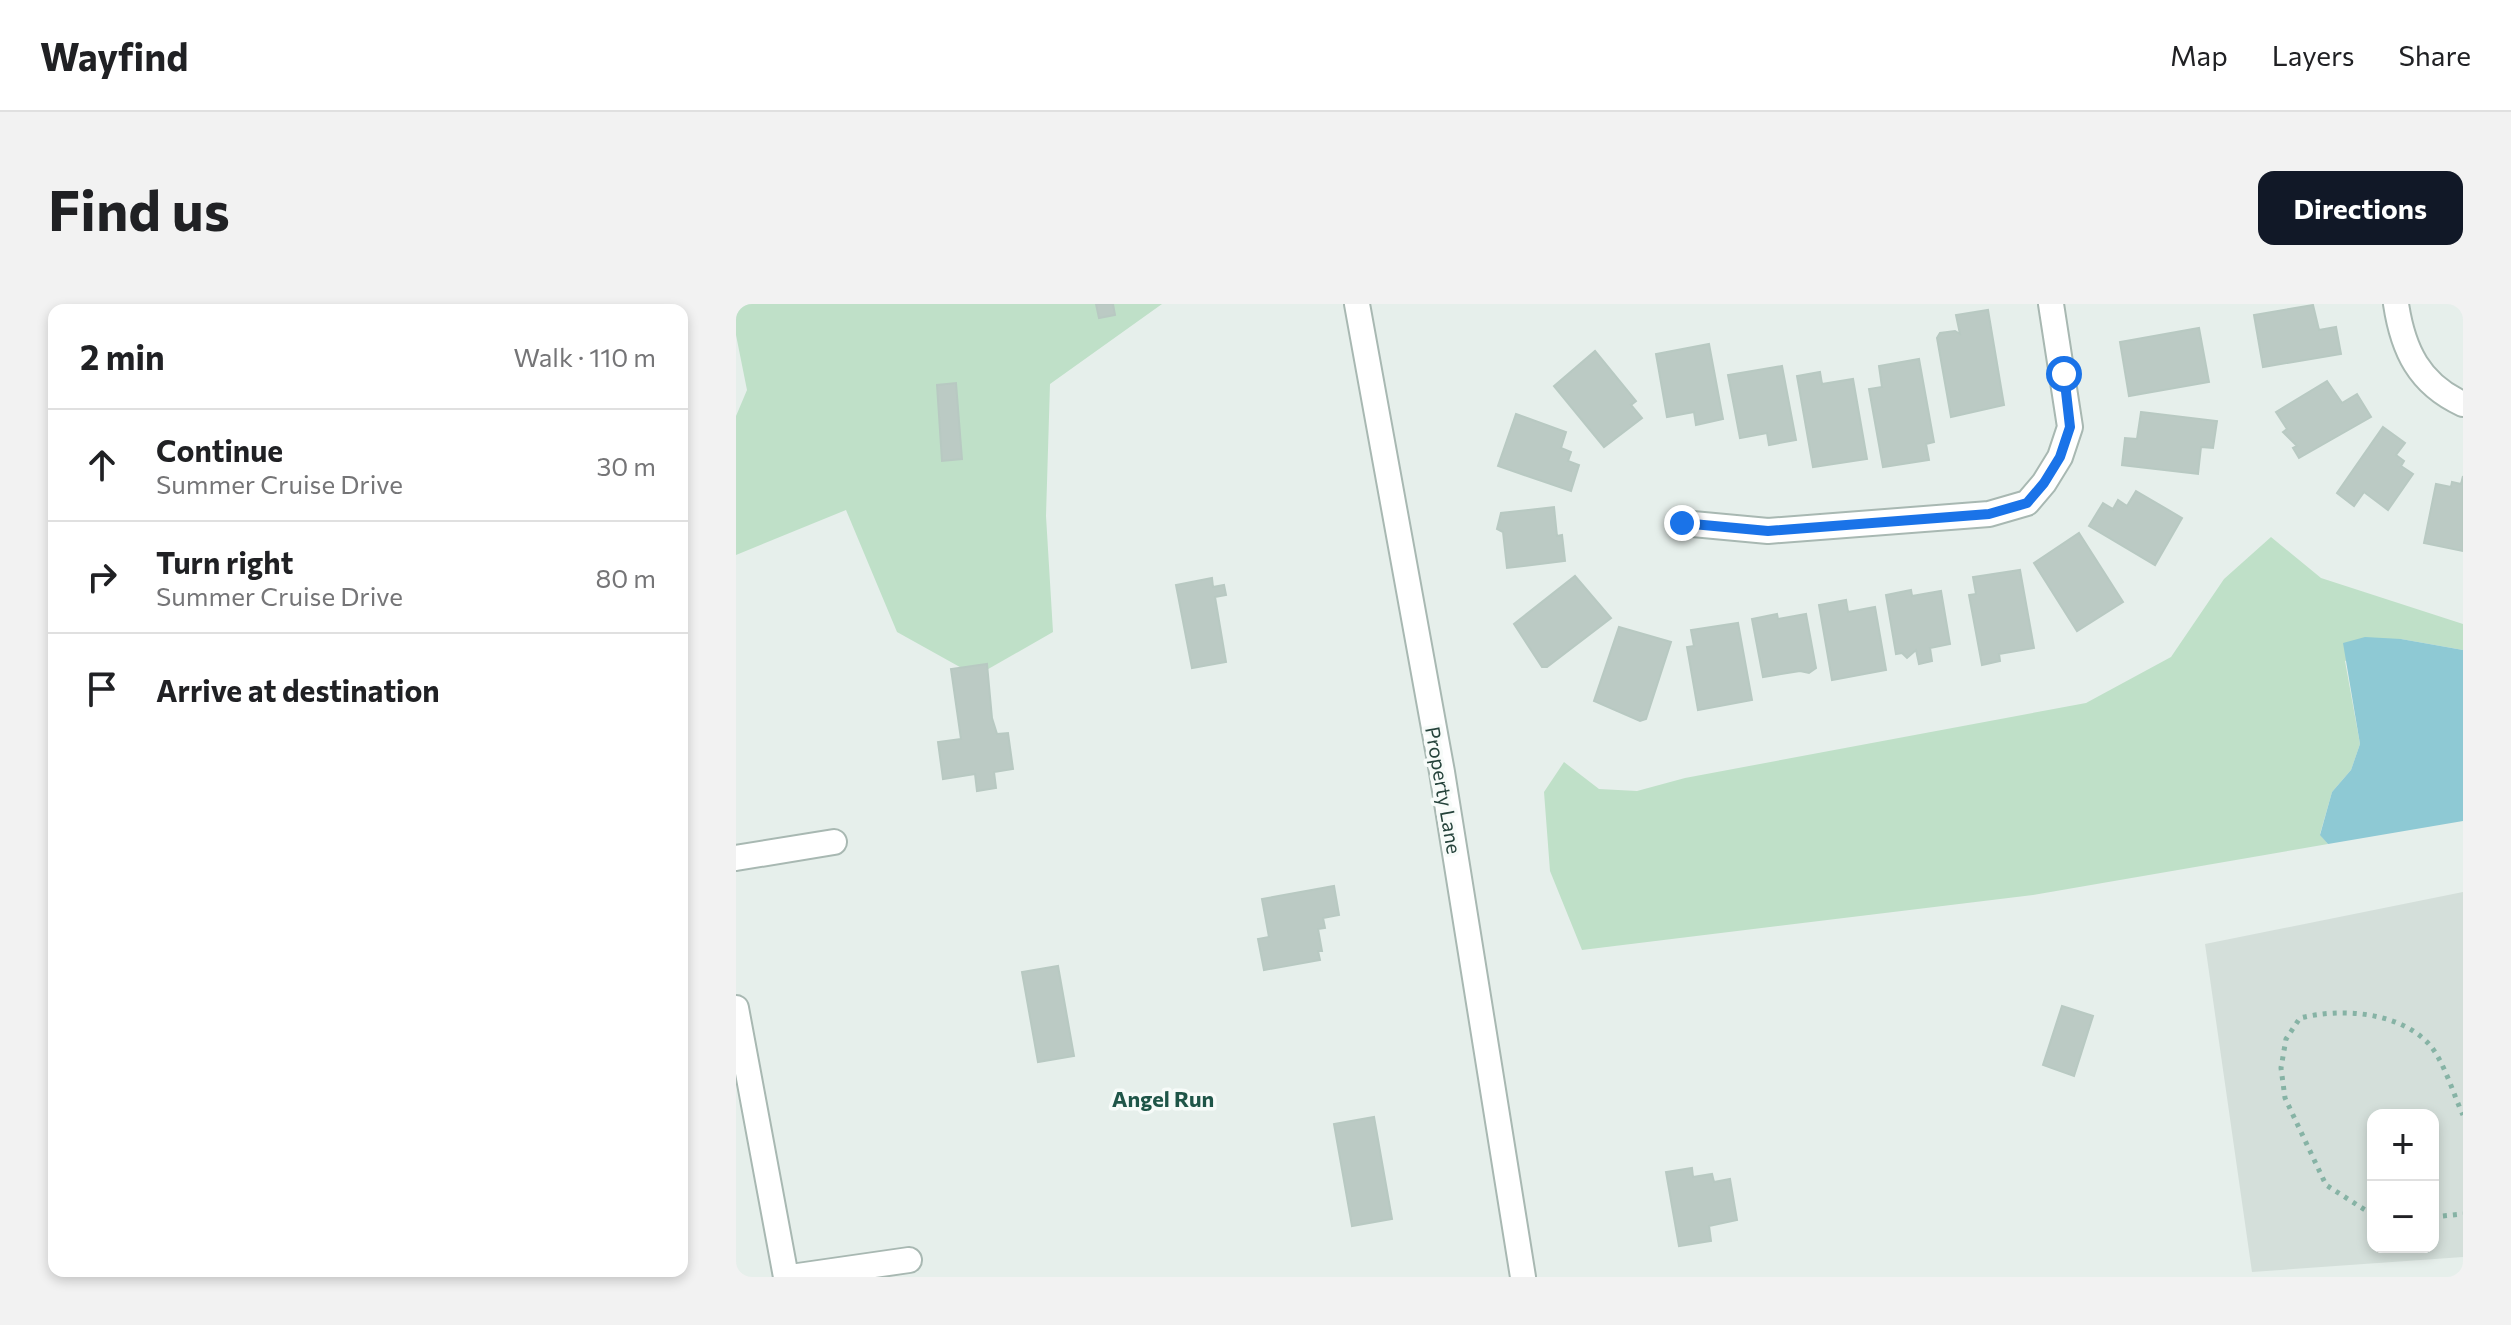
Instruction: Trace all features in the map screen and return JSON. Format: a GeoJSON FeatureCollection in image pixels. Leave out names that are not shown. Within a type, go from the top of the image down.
{"type":"FeatureCollection","features":[{"type":"Feature","properties":{"kind":"street","name":"Property Lane"},"geometry":{"type":"LineString","coordinates":[[1357,304],[1442,772],[1523,1277]]}},
{"type":"Feature","properties":{"kind":"street"},"geometry":{"type":"LineString","coordinates":[[1682,523],[1768,531],[1989,514],[2027,503],[2060,457],[2070,427],[2051,304]]}},
{"type":"Feature","properties":{"kind":"street"},"geometry":{"type":"LineString","coordinates":[[2396,304],[2399,328],[2414,365],[2426,381],[2463,404]]}},
{"type":"Feature","properties":{"kind":"street"},"geometry":{"type":"LineString","coordinates":[[736,858],[834,842]]}},
{"type":"Feature","properties":{"kind":"street"},"geometry":{"type":"LineString","coordinates":[[736,1008],[788,1277],[909,1260]]}},
{"type":"Feature","properties":{"kind":"path"},"geometry":{"type":"LineString","coordinates":[[2367,1211],[2326,1185],[2285,1098],[2281,1068],[2286,1039],[2300,1018],[2325,1011],[2367,1015],[2405,1025],[2430,1044],[2463,1115]]}},
{"type":"Feature","properties":{"kind":"path"},"geometry":{"type":"LineString","coordinates":[[2439,1216],[2463,1214]]}},
{"type":"Feature","properties":{"kind":"shaded area"},"geometry":{"type":"Polygon","coordinates":[[[2463,892],[2463,1257],[2252,1272],[2205,944],[2463,892]]]}},
{"type":"Feature","properties":{"kind":"green space"},"geometry":{"type":"Polygon","coordinates":[[[736,304],[1162,304],[1050,384],[1046,516],[1053,632],[976,676],[897,632],[846,510],[736,555],[736,416],[747,390],[736,335],[736,304]]]}},
{"type":"Feature","properties":{"kind":"green space"},"geometry":{"type":"Polygon","coordinates":[[[2271,537],[2321,578],[2463,624],[2463,650],[2401,639],[2345,661],[2360,744],[2351,770],[2332,792],[2320,834],[2328,844],[2033,895],[1582,950],[1550,871],[1544,792],[1564,762],[1599,789],[1637,791],[1685,778],[2086,703],[2171,657],[2224,579],[2271,537]]]}},
{"type":"Feature","properties":{"kind":"water"},"geometry":{"type":"Polygon","coordinates":[[[2365,637],[2401,639],[2463,650],[2463,821],[2328,844],[2320,835],[2332,792],[2351,770],[2360,744],[2343,643],[2365,637]]]}},
{"type":"Feature","properties":{"kind":"building"},"geometry":{"type":"Polygon","coordinates":[[[1096,304],[1113,304],[1115,315],[1099,318],[1096,304]]]}},
{"type":"Feature","properties":{"kind":"building"},"geometry":{"type":"Polygon","coordinates":[[[2313,305],[2319,330],[2336,327],[2341,354],[2263,367],[2254,315],[2313,305]]]}},
{"type":"Feature","properties":{"kind":"building"},"geometry":{"type":"Polygon","coordinates":[[[1988,310],[2004,405],[1951,417],[1937,338],[1940,333],[1955,331],[1960,334],[1956,315],[1988,310]]]}},
{"type":"Feature","properties":{"kind":"building"},"geometry":{"type":"Polygon","coordinates":[[[2199,328],[2209,382],[2129,396],[2120,342],[2199,328]]]}},
{"type":"Feature","properties":{"kind":"building"},"geometry":{"type":"Polygon","coordinates":[[[1709,344],[1723,419],[1696,425],[1694,412],[1667,417],[1656,354],[1709,344]]]}},
{"type":"Feature","properties":{"kind":"building"},"geometry":{"type":"Polygon","coordinates":[[[1595,351],[1636,401],[1631,405],[1642,418],[1604,447],[1554,386],[1595,351]]]}},
{"type":"Feature","properties":{"kind":"building"},"geometry":{"type":"Polygon","coordinates":[[[1919,359],[1934,442],[1926,444],[1929,460],[1883,467],[1869,389],[1882,387],[1879,366],[1919,359]]]}},
{"type":"Feature","properties":{"kind":"building"},"geometry":{"type":"Polygon","coordinates":[[[1782,366],[1796,440],[1769,445],[1767,433],[1740,438],[1728,375],[1782,366]]]}},
{"type":"Feature","properties":{"kind":"building"},"geometry":{"type":"Polygon","coordinates":[[[1820,372],[1822,384],[1853,379],[1867,459],[1813,467],[1797,376],[1820,372]]]}},
{"type":"Feature","properties":{"kind":"building"},"geometry":{"type":"Polygon","coordinates":[[[2327,381],[2342,403],[2357,394],[2371,417],[2299,458],[2293,448],[2297,446],[2283,432],[2287,429],[2276,412],[2327,381]]]}},
{"type":"Feature","properties":{"kind":"building"},"geometry":{"type":"Polygon","coordinates":[[[956,383],[962,459],[942,461],[937,385],[956,383]]]}},
{"type":"Feature","properties":{"kind":"building"},"geometry":{"type":"Polygon","coordinates":[[[2141,412],[2217,421],[2213,448],[2201,447],[2198,474],[2122,465],[2125,438],[2137,439],[2141,412]]]}},
{"type":"Feature","properties":{"kind":"building"},"geometry":{"type":"Polygon","coordinates":[[[1516,414],[1566,432],[1561,448],[1571,452],[1568,461],[1579,465],[1571,491],[1498,466],[1516,414]]]}},
{"type":"Feature","properties":{"kind":"building"},"geometry":{"type":"Polygon","coordinates":[[[2383,427],[2405,443],[2396,455],[2404,461],[2401,466],[2413,474],[2388,510],[2364,492],[2354,506],[2337,493],[2383,427]]]}},
{"type":"Feature","properties":{"kind":"building"},"geometry":{"type":"Polygon","coordinates":[[[2463,476],[2463,551],[2424,543],[2436,484],[2451,487],[2452,482],[2461,484],[2463,476]]]}},
{"type":"Feature","properties":{"kind":"building"},"geometry":{"type":"Polygon","coordinates":[[[2136,491],[2182,518],[2155,565],[2089,526],[2103,503],[2113,509],[2118,500],[2127,506],[2136,491]]]}},
{"type":"Feature","properties":{"kind":"building"},"geometry":{"type":"Polygon","coordinates":[[[1554,507],[1557,536],[1562,535],[1565,561],[1507,568],[1503,532],[1497,529],[1501,513],[1554,507]]]}},
{"type":"Feature","properties":{"kind":"building"},"geometry":{"type":"Polygon","coordinates":[[[2079,533],[2123,602],[2077,631],[2034,563],[2079,533]]]}},
{"type":"Feature","properties":{"kind":"building"},"geometry":{"type":"Polygon","coordinates":[[[2020,570],[2034,648],[1999,654],[2000,661],[1982,665],[1969,595],[1976,594],[1973,577],[2020,570]]]}},
{"type":"Feature","properties":{"kind":"building"},"geometry":{"type":"Polygon","coordinates":[[[1575,576],[1611,618],[1547,667],[1542,667],[1514,624],[1575,576]]]}},
{"type":"Feature","properties":{"kind":"building"},"geometry":{"type":"Polygon","coordinates":[[[1212,578],[1213,587],[1224,585],[1226,595],[1215,597],[1226,662],[1192,668],[1176,585],[1212,578]]]}},
{"type":"Feature","properties":{"kind":"building"},"geometry":{"type":"Polygon","coordinates":[[[1911,590],[1912,596],[1941,591],[1950,644],[1930,648],[1932,661],[1919,664],[1916,650],[1907,658],[1902,653],[1896,654],[1886,595],[1911,590]]]}},
{"type":"Feature","properties":{"kind":"building"},"geometry":{"type":"Polygon","coordinates":[[[1846,600],[1848,612],[1875,607],[1886,670],[1832,680],[1819,605],[1846,600]]]}},
{"type":"Feature","properties":{"kind":"building"},"geometry":{"type":"Polygon","coordinates":[[[1777,614],[1778,619],[1806,614],[1816,668],[1809,673],[1800,671],[1763,677],[1752,619],[1777,614]]]}},
{"type":"Feature","properties":{"kind":"building"},"geometry":{"type":"Polygon","coordinates":[[[1738,623],[1752,700],[1698,710],[1687,647],[1694,646],[1691,630],[1738,623]]]}},
{"type":"Feature","properties":{"kind":"building"},"geometry":{"type":"Polygon","coordinates":[[[1619,627],[1671,642],[1646,719],[1640,721],[1594,701],[1619,627]]]}},
{"type":"Feature","properties":{"kind":"building"},"geometry":{"type":"Polygon","coordinates":[[[987,664],[992,718],[997,734],[1008,733],[1013,769],[994,772],[996,788],[977,791],[975,774],[943,779],[938,742],[961,739],[951,669],[987,664]]]}},
{"type":"Feature","properties":{"kind":"building"},"geometry":{"type":"Polygon","coordinates":[[[1334,886],[1339,915],[1323,918],[1325,928],[1318,929],[1322,951],[1318,951],[1320,960],[1264,970],[1258,939],[1269,937],[1262,899],[1334,886]]]}},
{"type":"Feature","properties":{"kind":"building"},"geometry":{"type":"Polygon","coordinates":[[[1058,966],[1074,1056],[1038,1062],[1022,972],[1058,966]]]}},
{"type":"Feature","properties":{"kind":"building"},"geometry":{"type":"Polygon","coordinates":[[[2062,1006],[2093,1016],[2074,1076],[2043,1065],[2062,1006]]]}},
{"type":"Feature","properties":{"kind":"building"},"geometry":{"type":"Polygon","coordinates":[[[1374,1117],[1392,1219],[1352,1226],[1334,1124],[1374,1117]]]}},
{"type":"Feature","properties":{"kind":"building"},"geometry":{"type":"Polygon","coordinates":[[[1692,1168],[1693,1177],[1712,1174],[1714,1182],[1730,1179],[1737,1220],[1709,1226],[1711,1241],[1679,1246],[1666,1172],[1692,1168]]]}},
{"type":"Feature","properties":{"kind":"district","name":"Angel Run"},"geometry":{"type":"Point","coordinates":[1163,1098]}},
{"type":"Feature","properties":{"kind":"route"},"geometry":{"type":"LineString","coordinates":[[1682,523],[1768,531],[1989,514],[2027,503],[2060,457],[2070,427],[2064,374]]}}]}
